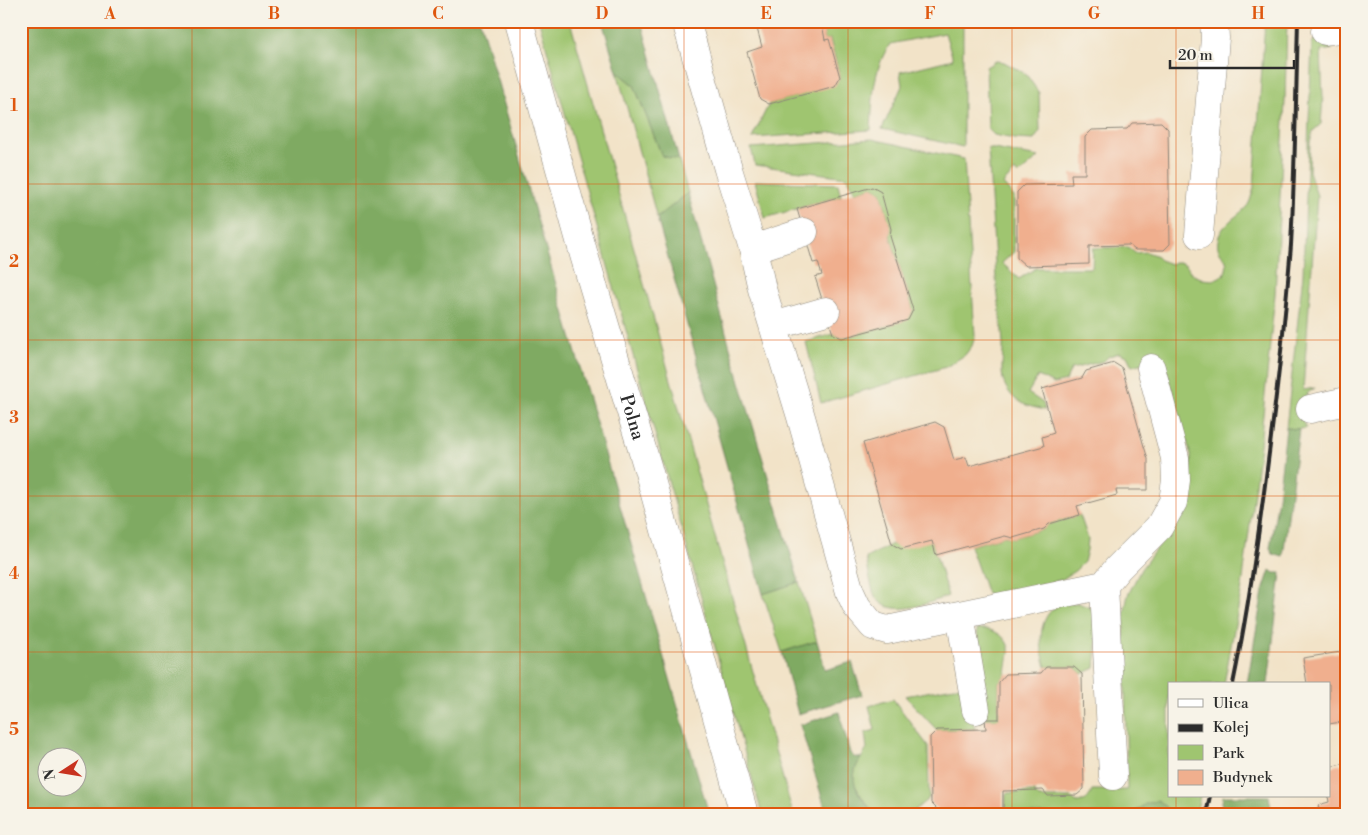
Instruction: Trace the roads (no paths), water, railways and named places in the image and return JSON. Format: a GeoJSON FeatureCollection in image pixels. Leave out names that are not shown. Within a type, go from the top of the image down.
{"type":"FeatureCollection","features":[{"type":"Feature","properties":{"kind":"street","name":"Polna"},"geometry":{"type":"LineString","coordinates":[[519,21],[584,255],[648,470],[744,814]]}},
{"type":"Feature","properties":{"kind":"street"},"geometry":{"type":"LineString","coordinates":[[686,21],[850,592],[857,607],[873,626],[887,630],[1104,585],[1118,568],[1159,527],[1173,502],[1176,480],[1175,458],[1151,368]]}},
{"type":"Feature","properties":{"kind":"street"},"geometry":{"type":"LineString","coordinates":[[1199,235],[1215,38],[1214,21]]}},
{"type":"Feature","properties":{"kind":"street"},"geometry":{"type":"LineString","coordinates":[[753,249],[804,232]]}},
{"type":"Feature","properties":{"kind":"street"},"geometry":{"type":"LineString","coordinates":[[774,326],[826,311]]}},
{"type":"Feature","properties":{"kind":"street"},"geometry":{"type":"LineString","coordinates":[[1310,409],[1347,401]]}},
{"type":"Feature","properties":{"kind":"street"},"geometry":{"type":"LineString","coordinates":[[1104,585],[1113,776]]}},
{"type":"Feature","properties":{"kind":"street"},"geometry":{"type":"LineString","coordinates":[[960,615],[976,710]]}},
{"type":"Feature","properties":{"kind":"railway"},"geometry":{"type":"LineString","coordinates":[[1233,682],[1259,530],[1285,317],[1291,245],[1298,21]]}},
{"type":"Feature","properties":{"kind":"railway"},"geometry":{"type":"LineString","coordinates":[[1206,814],[1210,798]]}}]}
